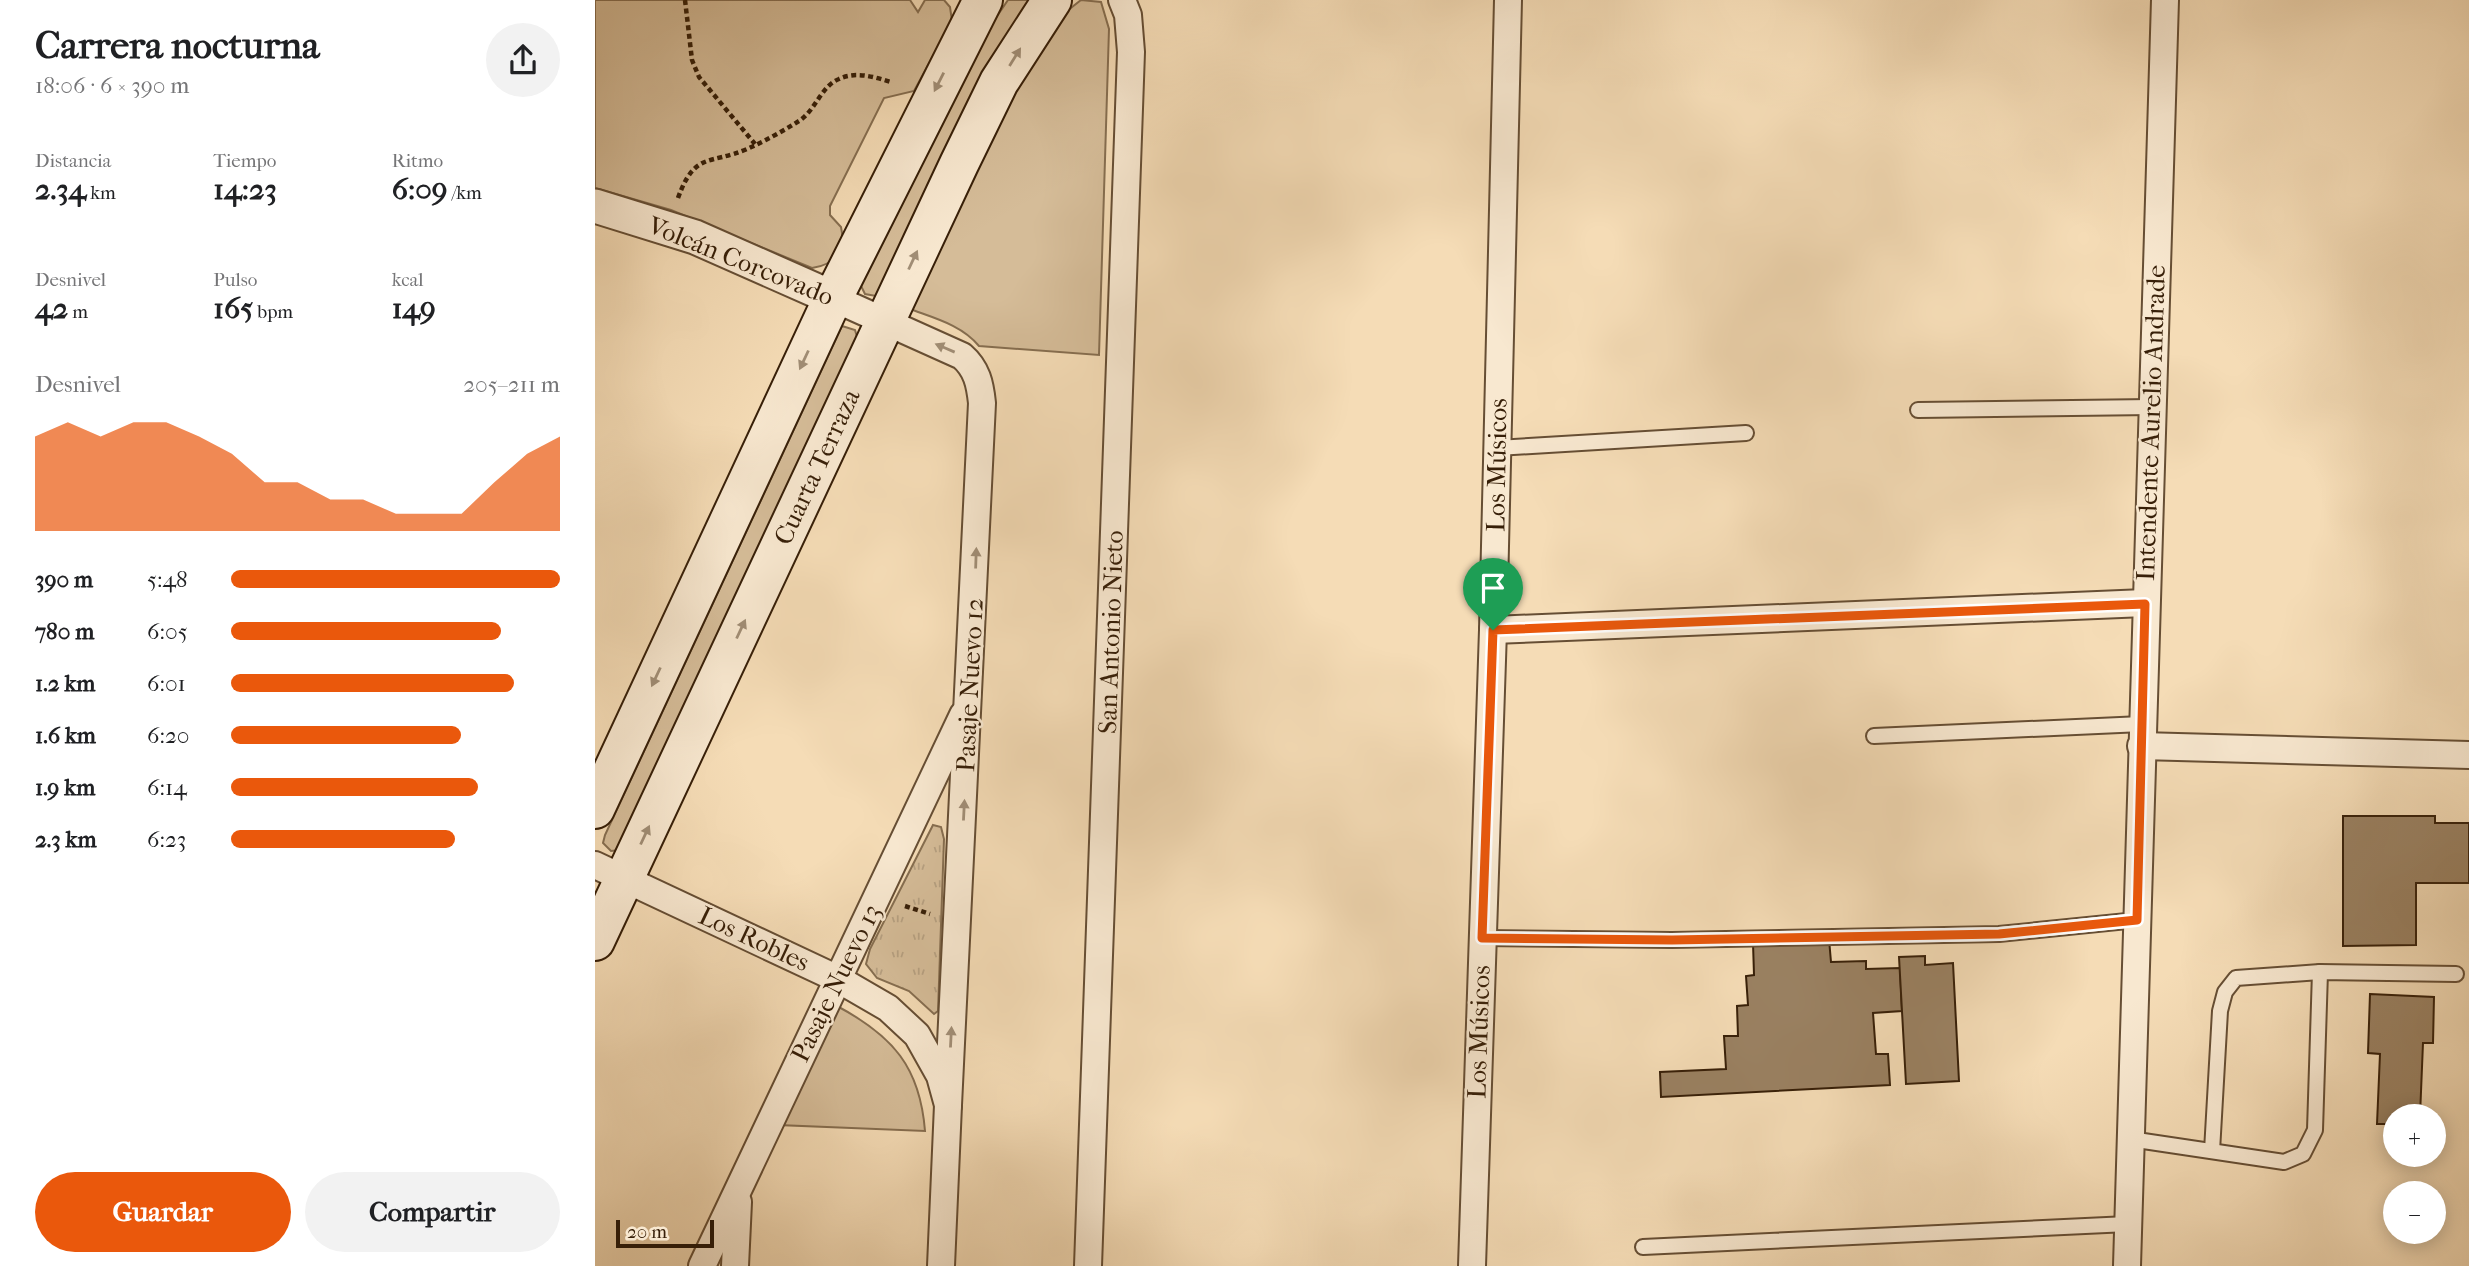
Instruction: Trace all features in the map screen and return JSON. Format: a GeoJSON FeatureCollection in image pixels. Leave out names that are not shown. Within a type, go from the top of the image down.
{"type":"FeatureCollection","features":[{"type":"Feature","properties":{"kind":"main road"},"geometry":{"type":"LineString","coordinates":[[595,809],[833,298],[983,0]]}},
{"type":"Feature","properties":{"kind":"main road","name":"Cuarta Terraza"},"geometry":{"type":"LineString","coordinates":[[595,941],[610,871],[884,322],[999,82],[1052,0]]}},
{"type":"Feature","properties":{"kind":"street","name":"San Antonio Nieto"},"geometry":{"type":"LineString","coordinates":[[1088,1266],[1131,52],[1128,15],[1122,0]]}},
{"type":"Feature","properties":{"kind":"street","name":"Los Músicos"},"geometry":{"type":"LineString","coordinates":[[1472,1266],[1493,630],[1508,0]]}},
{"type":"Feature","properties":{"kind":"street","name":"Intendente Aurelio Andrade"},"geometry":{"type":"LineString","coordinates":[[2127,1266],[2165,0]]}},
{"type":"Feature","properties":{"kind":"street","name":"Volcán Corcovado"},"geometry":{"type":"LineString","coordinates":[[598,214],[674,230],[884,322]]}},
{"type":"Feature","properties":{"kind":"street","name":"Pasaje Nuevo 12"},"geometry":{"type":"LineString","coordinates":[[884,322],[962,356],[972,365],[980,383],[982,403],[970,700],[948,1105]]}},
{"type":"Feature","properties":{"kind":"street"},"geometry":{"type":"LineString","coordinates":[[1493,630],[2145,604]]}},
{"type":"Feature","properties":{"kind":"street","name":"Pasaje Nuevo 13"},"geometry":{"type":"LineString","coordinates":[[702,1266],[970,700]]}},
{"type":"Feature","properties":{"kind":"street"},"geometry":{"type":"LineString","coordinates":[[2141,735],[2469,755]]}},
{"type":"Feature","properties":{"kind":"street","name":"Los Robles"},"geometry":{"type":"LineString","coordinates":[[610,871],[838,979],[888,1008],[916,1035],[940,1076],[948,1105],[941,1266]]}},
{"type":"Feature","properties":{"kind":"street"},"geometry":{"type":"LineString","coordinates":[[735,1266],[738,1189]]}},
{"type":"Feature","properties":{"kind":"lane"},"geometry":{"type":"LineString","coordinates":[[1918,410],[2152,407]]}},
{"type":"Feature","properties":{"kind":"lane"},"geometry":{"type":"LineString","coordinates":[[1497,448],[1746,433]]}},
{"type":"Feature","properties":{"kind":"lane"},"geometry":{"type":"LineString","coordinates":[[1874,736],[2141,735]]}},
{"type":"Feature","properties":{"kind":"lane"},"geometry":{"type":"LineString","coordinates":[[1482,938],[1672,940],[1999,934],[2137,920]]}},
{"type":"Feature","properties":{"kind":"lane"},"geometry":{"type":"LineString","coordinates":[[2212,1151],[2220,1011],[2225,992],[2236,978],[2320,972],[2456,974]]}},
{"type":"Feature","properties":{"kind":"lane"},"geometry":{"type":"LineString","coordinates":[[2130,1139],[2284,1162],[2303,1154],[2315,1130],[2320,972]]}},
{"type":"Feature","properties":{"kind":"lane"},"geometry":{"type":"LineString","coordinates":[[1643,1247],[2128,1224]]}},
{"type":"Feature","properties":{"kind":"path"},"geometry":{"type":"LineString","coordinates":[[685,0],[692,60],[699,78],[755,144]]}},
{"type":"Feature","properties":{"kind":"path"},"geometry":{"type":"LineString","coordinates":[[674,230],[678,197],[695,168],[711,157],[755,144],[803,118],[827,87],[838,79],[855,75],[891,82]]}},
{"type":"Feature","properties":{"kind":"path"},"geometry":{"type":"LineString","coordinates":[[878,897],[957,923]]}},
{"type":"Feature","properties":{"kind":"green space"},"geometry":{"type":"Polygon","coordinates":[[[595,0],[910,0],[918,12],[925,0],[944,0],[950,7],[952,21],[914,91],[884,98],[830,206],[830,215],[841,227],[840,249],[833,260],[812,268],[671,210],[595,188],[595,0]]]}},
{"type":"Feature","properties":{"kind":"green space"},"geometry":{"type":"Polygon","coordinates":[[[1008,0],[1031,0],[880,292],[876,296],[865,294],[861,286],[867,269],[987,31],[1008,0]]]}},
{"type":"Feature","properties":{"kind":"green space"},"geometry":{"type":"Polygon","coordinates":[[[1081,0],[1101,2],[1109,29],[1099,355],[979,346],[956,327],[910,309],[1008,98],[1062,15],[1081,0]]]}},
{"type":"Feature","properties":{"kind":"green space"},"geometry":{"type":"Polygon","coordinates":[[[842,326],[855,330],[857,337],[620,850],[611,851],[603,843],[605,835],[842,326]]]}},
{"type":"Feature","properties":{"kind":"green space"},"geometry":{"type":"Polygon","coordinates":[[[933,825],[941,827],[944,839],[938,1011],[934,1014],[909,991],[877,978],[866,964],[870,949],[933,825]]]}},
{"type":"Feature","properties":{"kind":"green space"},"geometry":{"type":"Polygon","coordinates":[[[837,1006],[874,1029],[900,1056],[917,1089],[925,1131],[778,1125],[837,1006]]]}},
{"type":"Feature","properties":{"kind":"building"},"geometry":{"type":"Polygon","coordinates":[[[2343,816],[2435,816],[2435,823],[2469,823],[2469,883],[2416,883],[2416,945],[2343,946],[2343,816]]]}},
{"type":"Feature","properties":{"kind":"building"},"geometry":{"type":"Polygon","coordinates":[[[1829,939],[1831,962],[1866,961],[1866,969],[1900,968],[1902,1011],[1873,1013],[1876,1054],[1888,1054],[1890,1085],[1661,1097],[1660,1072],[1726,1069],[1724,1036],[1738,1036],[1737,1006],[1748,1005],[1746,976],[1754,975],[1753,943],[1829,939]]]}},
{"type":"Feature","properties":{"kind":"building"},"geometry":{"type":"Polygon","coordinates":[[[1925,956],[1925,965],[1953,963],[1959,1081],[1906,1084],[1899,957],[1925,956]]]}},
{"type":"Feature","properties":{"kind":"building"},"geometry":{"type":"Polygon","coordinates":[[[2370,994],[2434,997],[2433,1043],[2423,1043],[2420,1104],[2383,1104],[2383,1124],[2377,1124],[2380,1054],[2368,1053],[2370,994]]]}},
{"type":"Feature","properties":{"kind":"route"},"geometry":{"type":"LineString","coordinates":[[2145,604],[2137,920],[1999,934],[1672,940],[1482,938],[1493,630],[2145,604]]}}]}
